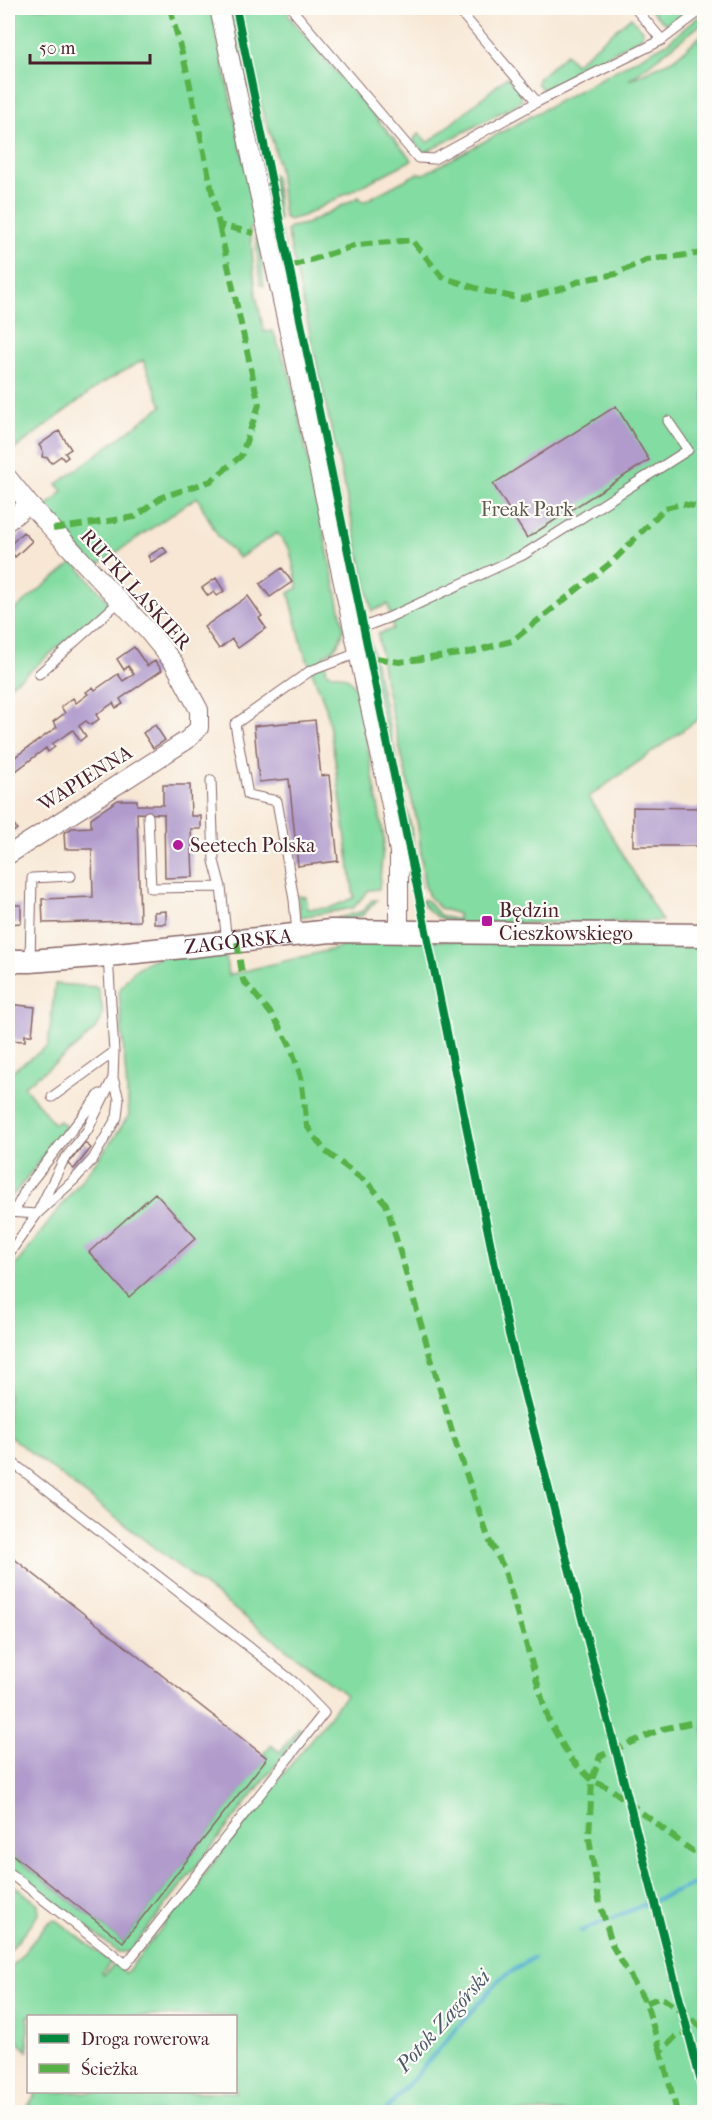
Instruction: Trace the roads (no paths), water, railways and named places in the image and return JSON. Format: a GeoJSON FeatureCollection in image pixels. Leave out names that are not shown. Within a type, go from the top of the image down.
{"type":"FeatureCollection","features":[{"type":"Feature","properties":{"kind":"street"},"geometry":{"type":"LineString","coordinates":[[219,8],[399,852],[399,932]]}},
{"type":"Feature","properties":{"kind":"street","name":"RUTKI LASKIER"},"geometry":{"type":"LineString","coordinates":[[8,477],[29,504],[147,630],[174,663],[199,710],[199,728],[187,740]]}},
{"type":"Feature","properties":{"kind":"street"},"geometry":{"type":"LineString","coordinates":[[8,521],[29,504]]}},
{"type":"Feature","properties":{"kind":"street","name":"WAPIENNA"},"geometry":{"type":"LineString","coordinates":[[8,855],[187,740]]}},
{"type":"Feature","properties":{"kind":"street","name":"ZAGÓRSKA"},"geometry":{"type":"LineString","coordinates":[[8,961],[108,955],[331,931],[705,935]]}},
{"type":"Feature","properties":{"kind":"lane"},"geometry":{"type":"LineString","coordinates":[[293,8],[418,158],[434,159],[537,102],[663,40],[704,8]]}},
{"type":"Feature","properties":{"kind":"lane"},"geometry":{"type":"LineString","coordinates":[[457,8],[537,102]]}},
{"type":"Feature","properties":{"kind":"lane"},"geometry":{"type":"LineString","coordinates":[[635,8],[663,40]]}},
{"type":"Feature","properties":{"kind":"lane"},"geometry":{"type":"LineString","coordinates":[[353,630],[390,617],[524,555],[688,450],[668,421]]}},
{"type":"Feature","properties":{"kind":"lane"},"geometry":{"type":"LineString","coordinates":[[39,674],[120,601]]}},
{"type":"Feature","properties":{"kind":"lane"},"geometry":{"type":"LineString","coordinates":[[297,934],[294,900],[277,801],[248,795],[236,724],[310,671],[358,653]]}},
{"type":"Feature","properties":{"kind":"lane"},"geometry":{"type":"LineString","coordinates":[[211,780],[214,861],[221,887],[227,943]]}},
{"type":"Feature","properties":{"kind":"lane"},"geometry":{"type":"LineString","coordinates":[[148,816],[151,888],[221,887]]}},
{"type":"Feature","properties":{"kind":"lane"},"geometry":{"type":"LineString","coordinates":[[30,961],[32,878],[71,876]]}},
{"type":"Feature","properties":{"kind":"lane"},"geometry":{"type":"LineString","coordinates":[[108,955],[114,1052],[113,1078],[119,1099],[117,1117],[93,1159],[37,1214],[11,1212],[27,1186],[113,1078]]}},
{"type":"Feature","properties":{"kind":"lane"},"geometry":{"type":"LineString","coordinates":[[52,1097],[114,1052]]}},
{"type":"Feature","properties":{"kind":"lane"},"geometry":{"type":"LineString","coordinates":[[8,1255],[37,1214],[63,1161],[87,1131],[113,1078]]}},
{"type":"Feature","properties":{"kind":"lane"},"geometry":{"type":"LineString","coordinates":[[8,1459],[294,1682],[324,1713],[126,1964],[8,1872]]}},
{"type":"Feature","properties":{"kind":"waterway","name":"Potok Zagórski"},"geometry":{"type":"LineString","coordinates":[[581,1931],[704,1880]]}},
{"type":"Feature","properties":{"kind":"waterway","name":"Potok Zagórski"},"geometry":{"type":"LineString","coordinates":[[384,2112],[500,1979],[533,1958]]}},
{"type":"Feature","properties":{"kind":"place","name":"Seetech Polska"},"geometry":{"type":"Point","coordinates":[178,845]}},
{"type":"Feature","properties":{"kind":"place","name":"Będzin Cieszkowskiego"},"geometry":{"type":"Point","coordinates":[487,921]}},
{"type":"Feature","properties":{"kind":"park label","name":"Freak Park"},"geometry":{"type":"Point","coordinates":[527,509]}}]}
